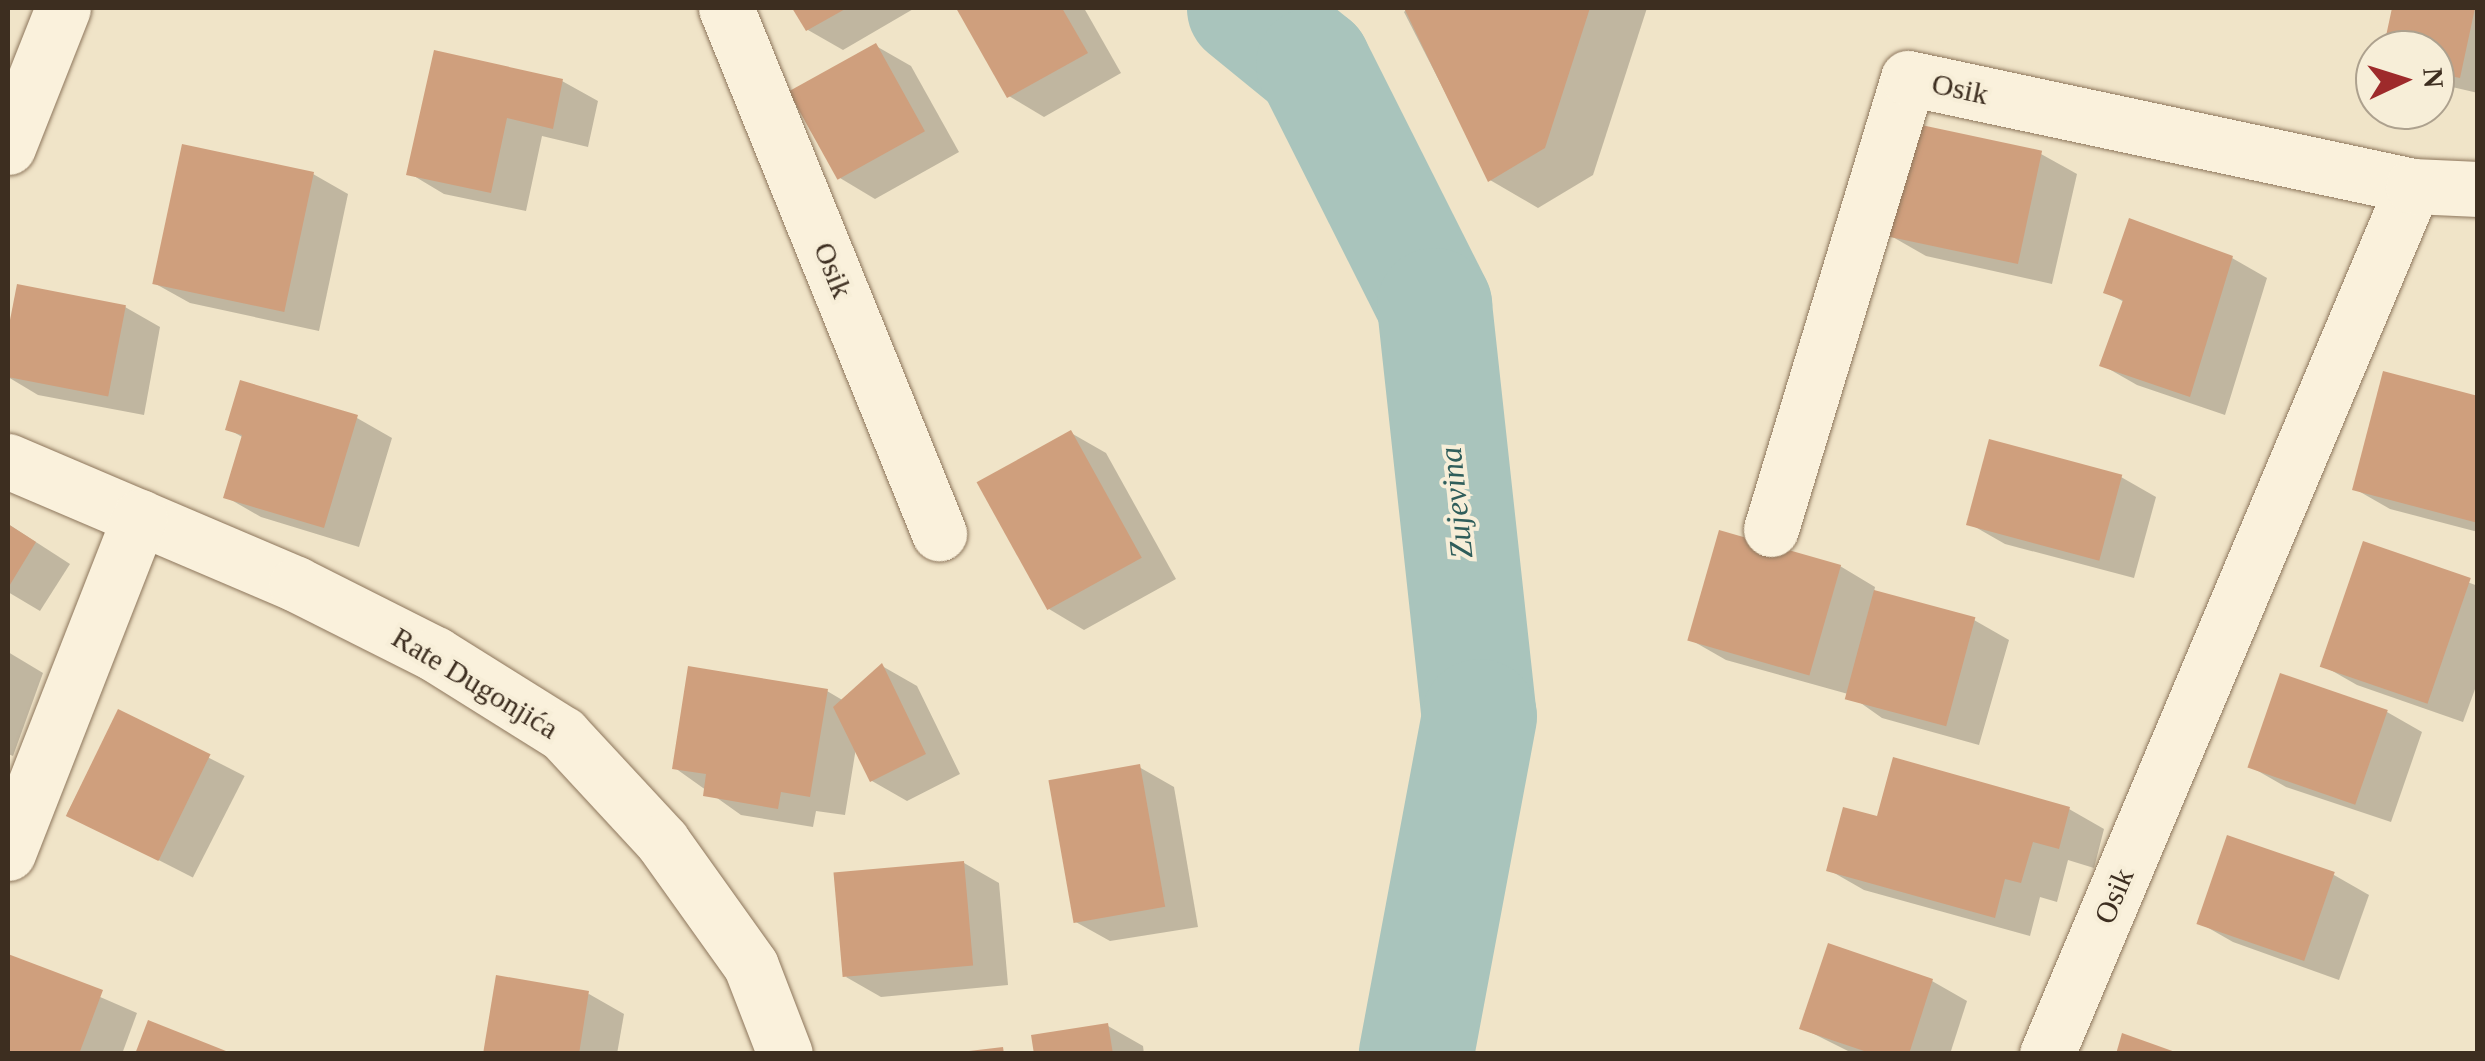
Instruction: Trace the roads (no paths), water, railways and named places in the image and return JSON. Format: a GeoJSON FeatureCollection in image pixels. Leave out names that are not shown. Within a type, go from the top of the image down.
{"type":"FeatureCollection","features":[{"type":"Feature","properties":{"kind":"street"},"geometry":{"type":"LineString","coordinates":[[8,147],[64,8]]}},
{"type":"Feature","properties":{"kind":"street","name":"Osik"},"geometry":{"type":"LineString","coordinates":[[726,8],[939,533]]}},
{"type":"Feature","properties":{"kind":"street","name":"Osik"},"geometry":{"type":"LineString","coordinates":[[1771,528],[1908,78],[2413,186],[2478,189]]}},
{"type":"Feature","properties":{"kind":"street","name":"Osik"},"geometry":{"type":"LineString","coordinates":[[2047,1054],[2413,186]]}},
{"type":"Feature","properties":{"kind":"street","name":"Rate Dugonjića"},"geometry":{"type":"LineString","coordinates":[[8,460],[296,584],[434,654],[563,734],[662,841],[751,966],[785,1054]]}},
{"type":"Feature","properties":{"kind":"street"},"geometry":{"type":"LineString","coordinates":[[8,853],[140,517]]}},
{"type":"Feature","properties":{"kind":"waterway","name":"Zujevina"},"geometry":{"type":"LineString","coordinates":[[1244,8],[1313,64],[1434,305],[1479,716],[1416,1054]]}}]}
